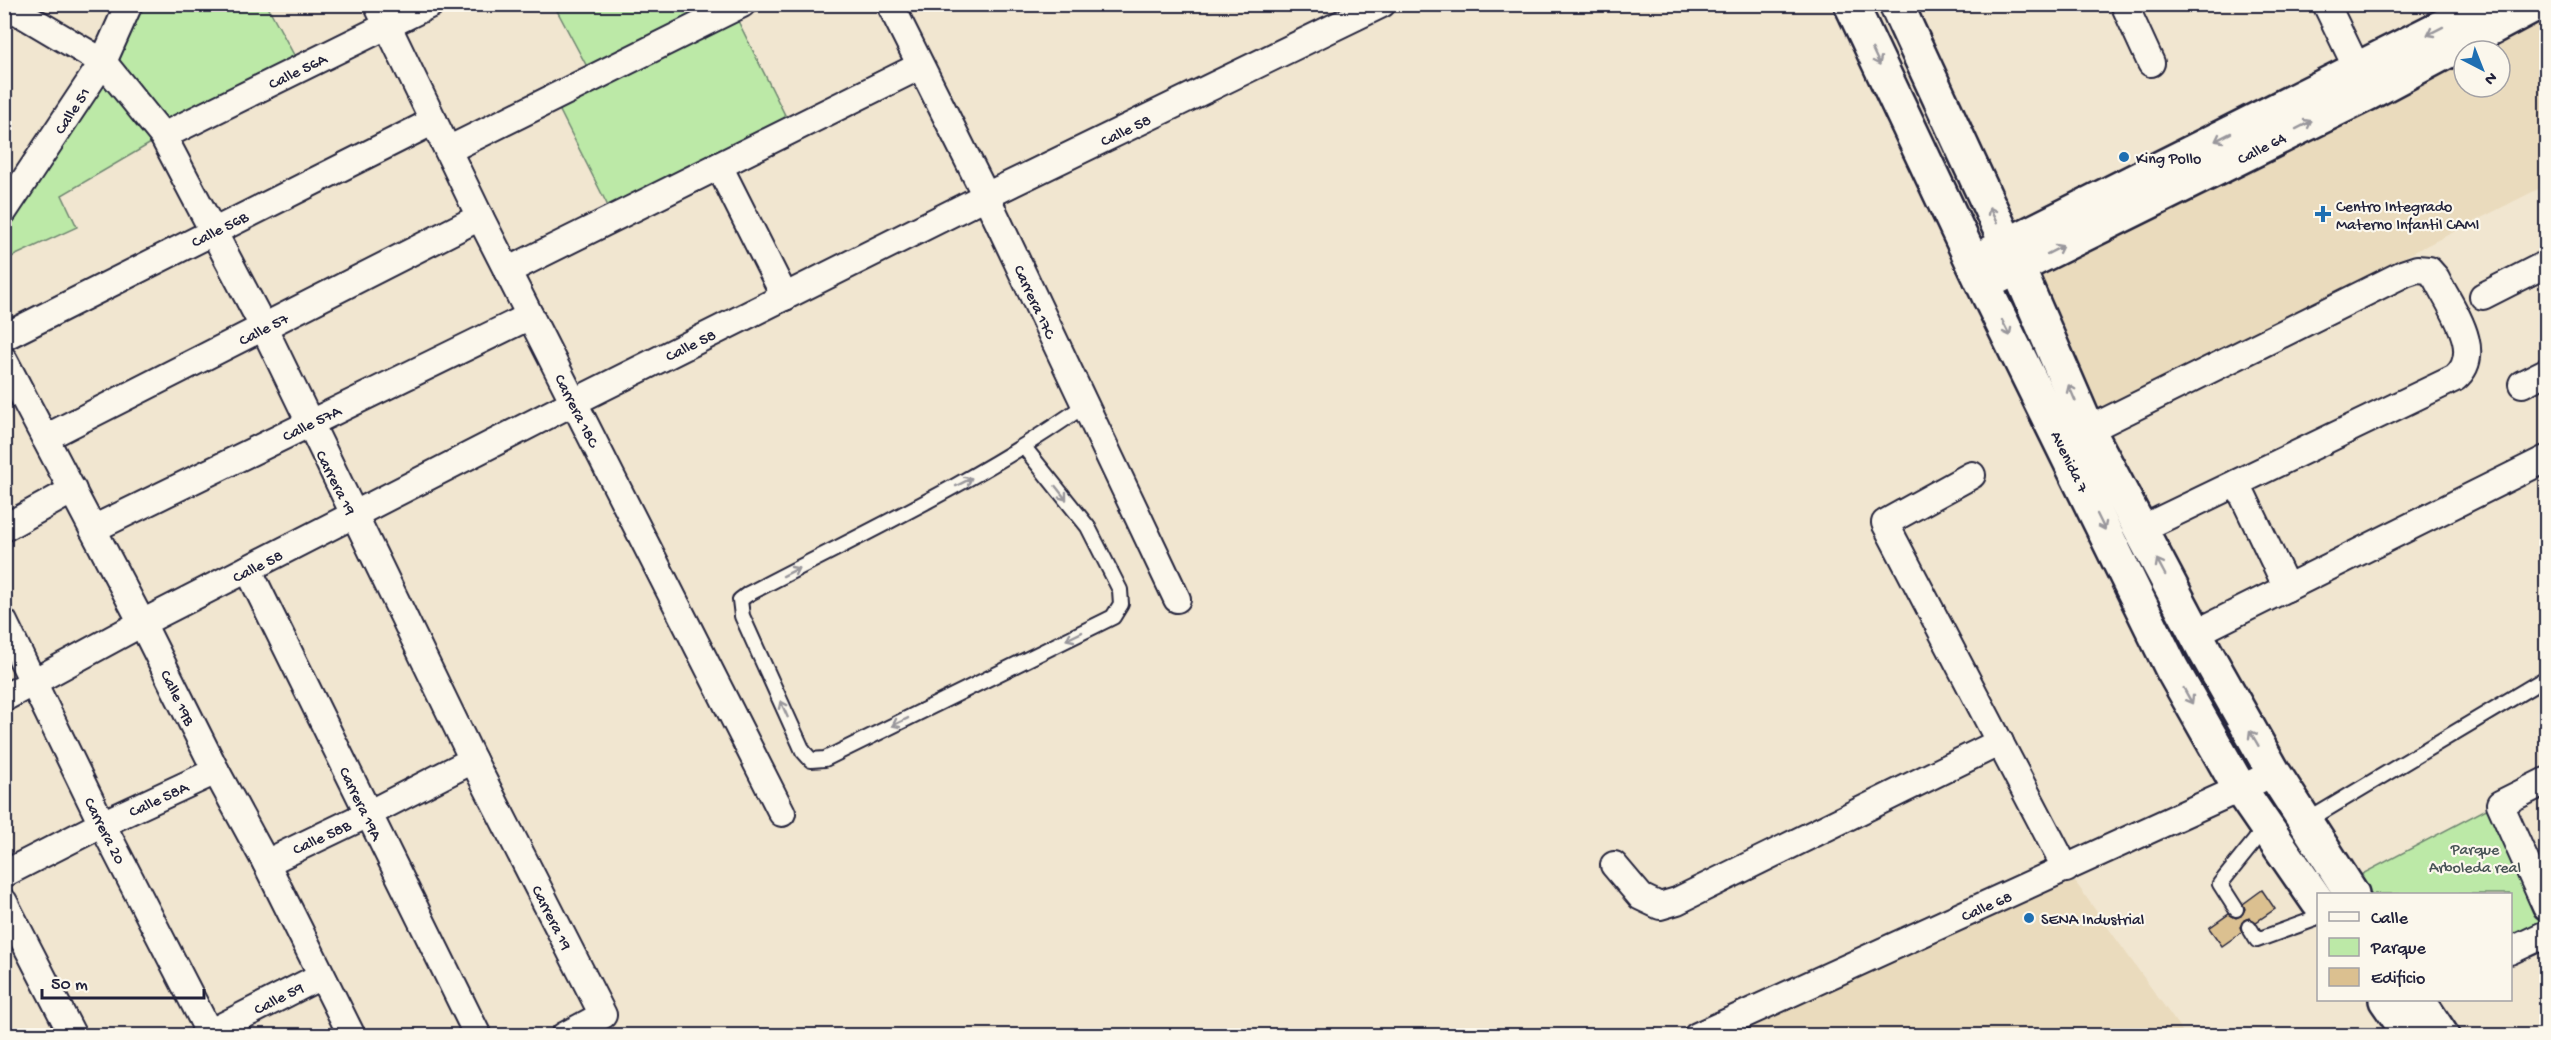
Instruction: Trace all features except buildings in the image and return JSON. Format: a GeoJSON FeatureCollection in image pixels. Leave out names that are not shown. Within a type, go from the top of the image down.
{"type":"FeatureCollection","features":[{"type":"Feature","properties":{"kind":"main road","name":"Avenida 7"},"geometry":{"type":"LineString","coordinates":[[1851,4],[1978,273],[2172,669],[2240,789],[2317,899]]}},
{"type":"Feature","properties":{"kind":"main road","name":"Calle 64"},"geometry":{"type":"LineString","coordinates":[[2363,81],[2487,4]]}},
{"type":"Feature","properties":{"kind":"main road","name":"Avenida 7"},"geometry":{"type":"LineString","coordinates":[[1902,6],[2088,430],[2196,633],[2274,773],[2351,893]]}},
{"type":"Feature","properties":{"kind":"main road","name":"Calle 64"},"geometry":{"type":"LineString","coordinates":[[1978,273],[2363,81],[2524,7]]}},
{"type":"Feature","properties":{"kind":"main road"},"geometry":{"type":"LineString","coordinates":[[2387,1001],[2411,1035]]}},
{"type":"Feature","properties":{"kind":"main road"},"geometry":{"type":"LineString","coordinates":[[2419,1001],[2442,1035]]}},
{"type":"Feature","properties":{"kind":"street","name":"Carrera 19"},"geometry":{"type":"LineString","coordinates":[[5,4],[103,62],[163,136],[264,328],[472,760],[603,1016],[564,1035]]}},
{"type":"Feature","properties":{"kind":"street","name":"Calle 51"},"geometry":{"type":"LineString","coordinates":[[4,211],[103,62],[129,4]]}},
{"type":"Feature","properties":{"kind":"street","name":"Calle 56A"},"geometry":{"type":"LineString","coordinates":[[163,136],[383,15],[431,4]]}},
{"type":"Feature","properties":{"kind":"street"},"geometry":{"type":"LineString","coordinates":[[448,150],[742,4]]}},
{"type":"Feature","properties":{"kind":"street","name":"Carrera 17C"},"geometry":{"type":"LineString","coordinates":[[890,4],[986,196],[1178,599]]}},
{"type":"Feature","properties":{"kind":"street","name":"Calle 58"},"geometry":{"type":"LineString","coordinates":[[4,698],[142,623],[574,402],[986,196],[1382,4]]}},
{"type":"Feature","properties":{"kind":"street"},"geometry":{"type":"LineString","coordinates":[[2124,4],[2151,63]]}},
{"type":"Feature","properties":{"kind":"street"},"geometry":{"type":"LineString","coordinates":[[2326,4],[2363,81]]}},
{"type":"Feature","properties":{"kind":"street","name":"Carrera 18C"},"geometry":{"type":"LineString","coordinates":[[383,15],[480,217],[782,813]]}},
{"type":"Feature","properties":{"kind":"street"},"geometry":{"type":"LineString","coordinates":[[507,271],[920,66]]}},
{"type":"Feature","properties":{"kind":"street","name":"Calle 56B"},"geometry":{"type":"LineString","coordinates":[[4,336],[434,121]]}},
{"type":"Feature","properties":{"kind":"street"},"geometry":{"type":"LineString","coordinates":[[719,166],[785,297]]}},
{"type":"Feature","properties":{"kind":"street","name":"Calle 57"},"geometry":{"type":"LineString","coordinates":[[45,438],[480,217]]}},
{"type":"Feature","properties":{"kind":"street"},"geometry":{"type":"LineString","coordinates":[[2483,296],[2547,264]]}},
{"type":"Feature","properties":{"kind":"street"},"geometry":{"type":"LineString","coordinates":[[2088,430],[2404,273],[2417,269],[2429,270],[2436,278],[2468,341],[2469,355],[2465,369],[2456,378],[2141,529]]}},
{"type":"Feature","properties":{"kind":"street","name":"Calle 57A"},"geometry":{"type":"LineString","coordinates":[[93,529],[530,316]]}},
{"type":"Feature","properties":{"kind":"street"},"geometry":{"type":"LineString","coordinates":[[2522,384],[2547,372]]}},
{"type":"Feature","properties":{"kind":"street","name":"Calle 19B"},"geometry":{"type":"LineString","coordinates":[[8,376],[73,490],[216,771],[266,863],[352,1035]]}},
{"type":"Feature","properties":{"kind":"street"},"geometry":{"type":"LineString","coordinates":[[2196,633],[2547,459]]}},
{"type":"Feature","properties":{"kind":"street"},"geometry":{"type":"LineString","coordinates":[[1972,475],[1885,523],[2066,869]]}},
{"type":"Feature","properties":{"kind":"street"},"geometry":{"type":"LineString","coordinates":[[2237,483],[2287,588]]}},
{"type":"Feature","properties":{"kind":"street"},"geometry":{"type":"LineString","coordinates":[[4,528],[73,490]]}},
{"type":"Feature","properties":{"kind":"street","name":"Carrera 19A"},"geometry":{"type":"LineString","coordinates":[[248,569],[478,1035]]}},
{"type":"Feature","properties":{"kind":"street","name":"Carrera 20"},"geometry":{"type":"LineString","coordinates":[[4,622],[102,824],[208,1034]]}},
{"type":"Feature","properties":{"kind":"street"},"geometry":{"type":"LineString","coordinates":[[1614,865],[1641,897],[1660,906],[1677,901],[2000,742]]}},
{"type":"Feature","properties":{"kind":"street","name":"Calle 58B"},"geometry":{"type":"LineString","coordinates":[[266,863],[472,760]]}},
{"type":"Feature","properties":{"kind":"street","name":"Calle 58A"},"geometry":{"type":"LineString","coordinates":[[4,874],[102,824],[216,771]]}},
{"type":"Feature","properties":{"kind":"street","name":"Calle 68"},"geometry":{"type":"LineString","coordinates":[[1697,1035],[2274,773]]}},
{"type":"Feature","properties":{"kind":"street"},"geometry":{"type":"LineString","coordinates":[[2547,781],[2500,804],[2547,907]]}},
{"type":"Feature","properties":{"kind":"street"},"geometry":{"type":"LineString","coordinates":[[4,902],[73,1035]]}},
{"type":"Feature","properties":{"kind":"street"},"geometry":{"type":"LineString","coordinates":[[2512,951],[2547,934]]}},
{"type":"Feature","properties":{"kind":"street","name":"Calle 59"},"geometry":{"type":"LineString","coordinates":[[208,1034],[321,976]]}},
{"type":"Feature","properties":{"kind":"lane"},"geometry":{"type":"LineString","coordinates":[[1024,447],[1088,527],[1120,590],[1121,604],[1113,616],[825,759],[811,760],[803,751],[742,616],[740,600],[990,468],[1084,405]]}},
{"type":"Feature","properties":{"kind":"lane"},"geometry":{"type":"LineString","coordinates":[[2305,822],[2547,678]]}},
{"type":"Feature","properties":{"kind":"lane"},"geometry":{"type":"LineString","coordinates":[[2236,909],[2220,884],[2266,827]]}},
{"type":"Feature","properties":{"kind":"lane"},"geometry":{"type":"LineString","coordinates":[[2249,927],[2257,939],[2317,919]]}},
{"type":"Feature","properties":{"kind":"shaded area","name":"Centro Integrado Materno Infantil CAMI"},"geometry":{"type":"Polygon","coordinates":[[[2546,5],[2546,185],[2101,411],[2038,277],[2452,55],[2452,99],[2512,99],[2512,39],[2482,39],[2546,5]]]}},
{"type":"Feature","properties":{"kind":"shaded area","name":"SENA Industrial"},"geometry":{"type":"Polygon","coordinates":[[[2066,869],[2185,1035],[1697,1036],[2066,869]]]}},
{"type":"Feature","properties":{"kind":"green space"},"geometry":{"type":"Polygon","coordinates":[[[129,5],[267,5],[301,68],[163,136],[62,195],[77,227],[5,260],[5,211],[129,5]]]}},
{"type":"Feature","properties":{"kind":"green space"},"geometry":{"type":"Polygon","coordinates":[[[554,5],[686,5],[698,27],[732,9],[792,129],[614,218],[553,97],[593,78],[554,5]]]}},
{"type":"Feature","properties":{"kind":"green space","name":"Parque Arboleda real"},"geometry":{"type":"Polygon","coordinates":[[[2494,805],[2546,922],[2512,944],[2512,893],[2354,893],[2347,882],[2494,805]]]}},
{"type":"Feature","properties":{"kind":"place","name":"King Pollo"},"geometry":{"type":"Point","coordinates":[2124,157]}},
{"type":"Feature","properties":{"kind":"place","name":"Centro Integrado Materno Infantil CAMI"},"geometry":{"type":"Point","coordinates":[2323,214]}},
{"type":"Feature","properties":{"kind":"place","name":"SENA Industrial"},"geometry":{"type":"Point","coordinates":[2029,918]}}]}
